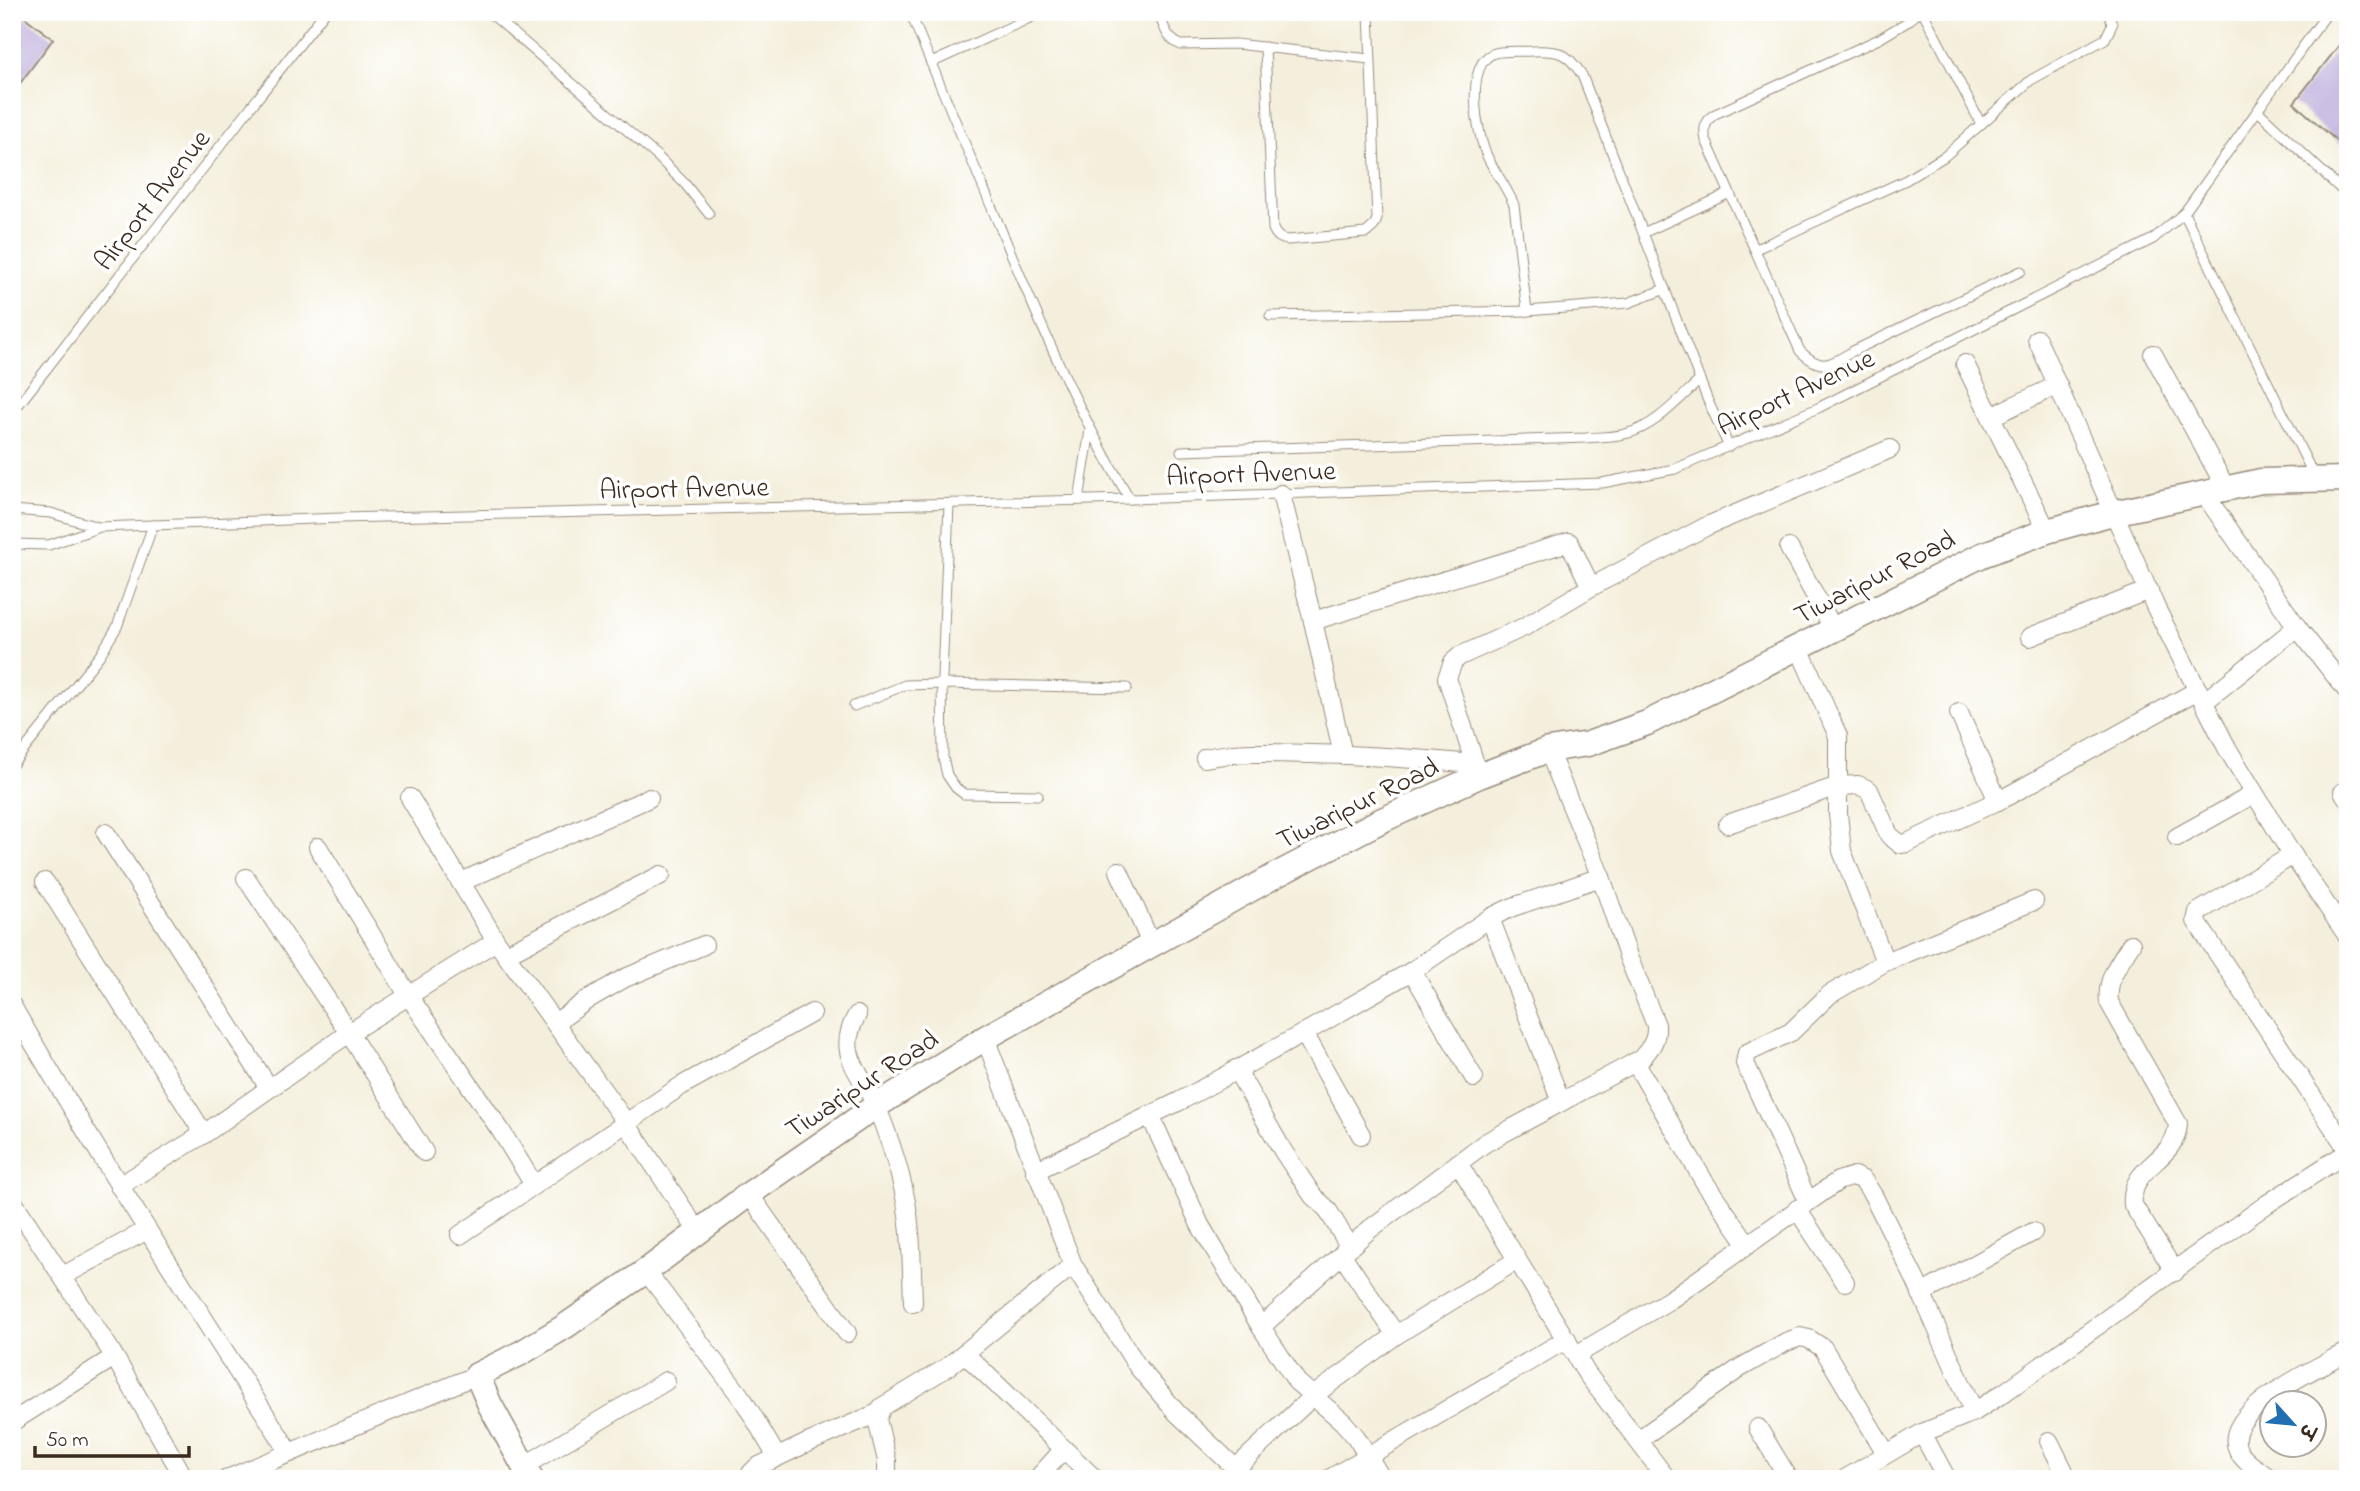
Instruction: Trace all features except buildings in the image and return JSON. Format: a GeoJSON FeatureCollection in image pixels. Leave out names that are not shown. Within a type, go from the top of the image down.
{"type":"FeatureCollection","features":[{"type":"Feature","properties":{"kind":"street"},"geometry":{"type":"LineString","coordinates":[[2037,339],[2113,513],[2201,696],[2254,794],[2348,937]]}},
{"type":"Feature","properties":{"kind":"street"},"geometry":{"type":"LineString","coordinates":[[2153,354],[2215,492],[2297,627],[2348,692]]}},
{"type":"Feature","properties":{"kind":"street"},"geometry":{"type":"LineString","coordinates":[[1965,364],[2047,531]]}},
{"type":"Feature","properties":{"kind":"street"},"geometry":{"type":"LineString","coordinates":[[1992,416],[2058,385]]}},
{"type":"Feature","properties":{"kind":"street"},"geometry":{"type":"LineString","coordinates":[[1205,758],[1223,754],[1343,755],[1476,770],[1447,678],[1453,662],[1460,656],[1524,627],[1591,587],[1707,526],[1890,449]]}},
{"type":"Feature","properties":{"kind":"street","name":"Tiwaripur Road"},"geometry":{"type":"LineString","coordinates":[[477,1375],[564,1327],[646,1272],[749,1194],[876,1106],[985,1038],[1278,874],[1476,770],[1548,750],[1588,744],[1647,723],[1982,555],[2047,531],[2113,513],[2261,481],[2348,479]]}},
{"type":"Feature","properties":{"kind":"street"},"geometry":{"type":"LineString","coordinates":[[1281,494],[1343,755]]}},
{"type":"Feature","properties":{"kind":"street"},"geometry":{"type":"LineString","coordinates":[[1313,621],[1569,542],[1591,587]]}},
{"type":"Feature","properties":{"kind":"street"},"geometry":{"type":"LineString","coordinates":[[1789,548],[1834,631]]}},
{"type":"Feature","properties":{"kind":"street"},"geometry":{"type":"LineString","coordinates":[[2030,637],[2149,590]]}},
{"type":"Feature","properties":{"kind":"street"},"geometry":{"type":"LineString","coordinates":[[1728,824],[1838,786],[1858,785],[1869,790],[1889,835],[1900,844],[1919,838],[1998,801],[2201,696],[2297,627]]}},
{"type":"Feature","properties":{"kind":"street"},"geometry":{"type":"LineString","coordinates":[[1799,648],[1838,736],[1838,814],[1842,851],[1885,962]]}},
{"type":"Feature","properties":{"kind":"street"},"geometry":{"type":"LineString","coordinates":[[1959,713],[1998,801]]}},
{"type":"Feature","properties":{"kind":"street"},"geometry":{"type":"LineString","coordinates":[[1261,1327],[1370,1229],[1485,1143],[1635,1062],[1653,1045],[1656,1025],[1629,960],[1601,877],[1548,750]]}},
{"type":"Feature","properties":{"kind":"street"},"geometry":{"type":"LineString","coordinates":[[2177,837],[2254,794]]}},
{"type":"Feature","properties":{"kind":"street"},"geometry":{"type":"LineString","coordinates":[[410,798],[501,947],[627,1123],[699,1233]]}},
{"type":"Feature","properties":{"kind":"street"},"geometry":{"type":"LineString","coordinates":[[461,882],[649,798]]}},
{"type":"Feature","properties":{"kind":"street"},"geometry":{"type":"LineString","coordinates":[[106,833],[269,1088]]}},
{"type":"Feature","properties":{"kind":"street"},"geometry":{"type":"LineString","coordinates":[[318,847],[408,995],[501,1130],[534,1185]]}},
{"type":"Feature","properties":{"kind":"street"},"geometry":{"type":"LineString","coordinates":[[1845,1479],[1922,1433],[1974,1412],[2005,1392],[2267,1204],[2348,1151],[2196,921],[2198,912],[2293,855]]}},
{"type":"Feature","properties":{"kind":"street"},"geometry":{"type":"LineString","coordinates":[[1119,871],[1152,946]]}},
{"type":"Feature","properties":{"kind":"street"},"geometry":{"type":"LineString","coordinates":[[119,1186],[204,1134],[408,995],[501,947],[662,875]]}},
{"type":"Feature","properties":{"kind":"street"},"geometry":{"type":"LineString","coordinates":[[246,877],[424,1152]]}},
{"type":"Feature","properties":{"kind":"street"},"geometry":{"type":"LineString","coordinates":[[1035,1171],[1150,1115],[1304,1033],[1412,971],[1490,918],[1510,908],[1601,877]]}},
{"type":"Feature","properties":{"kind":"street"},"geometry":{"type":"LineString","coordinates":[[45,882],[204,1134]]}},
{"type":"Feature","properties":{"kind":"street"},"geometry":{"type":"LineString","coordinates":[[1845,1282],[1802,1205],[1745,1063],[1745,1056],[1750,1050],[1791,1032],[1829,995],[1885,962],[2034,901]]}},
{"type":"Feature","properties":{"kind":"street"},"geometry":{"type":"LineString","coordinates":[[1490,918],[1561,1102]]}},
{"type":"Feature","properties":{"kind":"street"},"geometry":{"type":"LineString","coordinates":[[2131,944],[2110,979],[2107,988],[2109,1002],[2178,1124],[2172,1147],[2142,1174],[2135,1184],[2132,1193],[2133,1205],[2175,1272]]}},
{"type":"Feature","properties":{"kind":"street"},"geometry":{"type":"LineString","coordinates":[[555,1023],[590,998],[625,978],[704,945]]}},
{"type":"Feature","properties":{"kind":"street"},"geometry":{"type":"LineString","coordinates":[[1412,971],[1474,1078]]}},
{"type":"Feature","properties":{"kind":"street"},"geometry":{"type":"LineString","coordinates":[[12,1006],[69,1106],[290,1453]]}},
{"type":"Feature","properties":{"kind":"street"},"geometry":{"type":"LineString","coordinates":[[460,1235],[681,1086],[812,1013]]}},
{"type":"Feature","properties":{"kind":"street"},"geometry":{"type":"LineString","coordinates":[[857,1015],[848,1031],[848,1052],[876,1106],[896,1161],[910,1231],[913,1303]]}},
{"type":"Feature","properties":{"kind":"street"},"geometry":{"type":"LineString","coordinates":[[1304,1033],[1361,1135]]}},
{"type":"Feature","properties":{"kind":"street"},"geometry":{"type":"LineString","coordinates":[[985,1038],[1073,1265],[1138,1367],[1177,1413],[1241,1474],[1314,1395],[1396,1335],[1517,1260]]}},
{"type":"Feature","properties":{"kind":"street"},"geometry":{"type":"LineString","coordinates":[[1635,1062],[1705,1183],[1747,1244]]}},
{"type":"Feature","properties":{"kind":"street"},"geometry":{"type":"LineString","coordinates":[[1236,1069],[1290,1162],[1315,1199],[1327,1209],[1348,1244],[1342,1255]]}},
{"type":"Feature","properties":{"kind":"street"},"geometry":{"type":"LineString","coordinates":[[1150,1115],[1200,1225],[1261,1327],[1297,1382],[1343,1422],[1382,1479]]}},
{"type":"Feature","properties":{"kind":"street"},"geometry":{"type":"LineString","coordinates":[[1458,1163],[1587,1374],[1667,1479]]}},
{"type":"Feature","properties":{"kind":"street"},"geometry":{"type":"LineString","coordinates":[[1329,1479],[1572,1347],[1671,1299],[1802,1205],[1847,1176],[1854,1175],[1863,1180],[1873,1195],[1974,1412]]}},
{"type":"Feature","properties":{"kind":"street"},"geometry":{"type":"LineString","coordinates":[[749,1194],[847,1333]]}},
{"type":"Feature","properties":{"kind":"street"},"geometry":{"type":"LineString","coordinates":[[12,1200],[114,1357],[185,1479]]}},
{"type":"Feature","properties":{"kind":"street"},"geometry":{"type":"LineString","coordinates":[[63,1276],[147,1230]]}},
{"type":"Feature","properties":{"kind":"street"},"geometry":{"type":"LineString","coordinates":[[1921,1294],[2033,1232]]}},
{"type":"Feature","properties":{"kind":"street"},"geometry":{"type":"LineString","coordinates":[[1342,1255],[1396,1335]]}},
{"type":"Feature","properties":{"kind":"street"},"geometry":{"type":"LineString","coordinates":[[887,1479],[887,1461],[877,1419],[882,1407],[946,1368],[1073,1265]]}},
{"type":"Feature","properties":{"kind":"street"},"geometry":{"type":"LineString","coordinates":[[646,1272],[744,1401],[777,1457]]}},
{"type":"Feature","properties":{"kind":"street"},"geometry":{"type":"LineString","coordinates":[[1638,1440],[1740,1368],[1800,1337],[1823,1348],[1886,1453]]}},
{"type":"Feature","properties":{"kind":"street"},"geometry":{"type":"LineString","coordinates":[[2270,1479],[2245,1460],[2237,1449],[2236,1435],[2241,1423],[2265,1398],[2348,1351]]}},
{"type":"Feature","properties":{"kind":"street"},"geometry":{"type":"LineString","coordinates":[[964,1353],[1095,1479]]}},
{"type":"Feature","properties":{"kind":"street"},"geometry":{"type":"LineString","coordinates":[[12,1422],[114,1357]]}},
{"type":"Feature","properties":{"kind":"street"},"geometry":{"type":"LineString","coordinates":[[227,1479],[249,1475],[290,1453],[477,1375],[525,1474],[666,1381]]}},
{"type":"Feature","properties":{"kind":"street"},"geometry":{"type":"LineString","coordinates":[[747,1477],[777,1457],[878,1413]]}},
{"type":"Feature","properties":{"kind":"street"},"geometry":{"type":"LineString","coordinates":[[1758,1428],[1789,1479]]}},
{"type":"Feature","properties":{"kind":"street"},"geometry":{"type":"LineString","coordinates":[[1922,1433],[1947,1479]]}},
{"type":"Feature","properties":{"kind":"street"},"geometry":{"type":"LineString","coordinates":[[2049,1441],[2068,1479]]}},
{"type":"Feature","properties":{"kind":"street"},"geometry":{"type":"LineString","coordinates":[[1037,1479],[1064,1450]]}},
{"type":"Feature","properties":{"kind":"lane","name":"Airport Avenue"},"geometry":{"type":"LineString","coordinates":[[12,413],[325,12]]}},
{"type":"Feature","properties":{"kind":"lane"},"geometry":{"type":"LineString","coordinates":[[489,12],[657,156],[679,177],[709,214]]}},
{"type":"Feature","properties":{"kind":"lane"},"geometry":{"type":"LineString","coordinates":[[910,12],[1027,292],[1090,429],[1130,499]]}},
{"type":"Feature","properties":{"kind":"lane"},"geometry":{"type":"LineString","coordinates":[[931,62],[1043,12]]}},
{"type":"Feature","properties":{"kind":"lane"},"geometry":{"type":"LineString","coordinates":[[1158,12],[1168,35],[1173,42],[1181,45],[1236,44],[1370,59]]}},
{"type":"Feature","properties":{"kind":"lane"},"geometry":{"type":"LineString","coordinates":[[1265,47],[1273,229],[1280,239],[1288,240],[1366,233],[1377,219],[1369,12]]}},
{"type":"Feature","properties":{"kind":"lane"},"geometry":{"type":"LineString","coordinates":[[1981,124],[1921,12],[1879,38],[1713,115],[1706,123],[1704,132],[1800,351],[1821,365],[1831,364],[2021,271]]}},
{"type":"Feature","properties":{"kind":"lane"},"geometry":{"type":"LineString","coordinates":[[1756,249],[1906,180],[1945,156],[2031,80],[2105,40],[2112,25],[2109,12]]}},
{"type":"Feature","properties":{"kind":"lane","name":"Airport Avenue"},"geometry":{"type":"LineString","coordinates":[[12,544],[49,545],[100,527],[1130,499],[1602,483],[1675,469],[1818,408],[2153,239],[2184,212],[2328,12]]}},
{"type":"Feature","properties":{"kind":"lane"},"geometry":{"type":"LineString","coordinates":[[1527,311],[1514,205],[1508,189],[1488,158],[1476,122],[1476,80],[1484,59],[1494,53],[1555,50],[1567,57],[1581,75],[1700,380],[1729,447]]}},
{"type":"Feature","properties":{"kind":"lane"},"geometry":{"type":"LineString","coordinates":[[2258,111],[2348,196]]}},
{"type":"Feature","properties":{"kind":"lane"},"geometry":{"type":"LineString","coordinates":[[1643,233],[1731,193]]}},
{"type":"Feature","properties":{"kind":"lane"},"geometry":{"type":"LineString","coordinates":[[2184,212],[2315,478]]}},
{"type":"Feature","properties":{"kind":"lane"},"geometry":{"type":"LineString","coordinates":[[1270,316],[1527,311],[1628,303],[1665,289]]}},
{"type":"Feature","properties":{"kind":"lane"},"geometry":{"type":"LineString","coordinates":[[1181,451],[1586,438],[1625,434],[1642,428],[1664,414],[1700,380]]}},
{"type":"Feature","properties":{"kind":"lane"},"geometry":{"type":"LineString","coordinates":[[1079,500],[1090,429]]}},
{"type":"Feature","properties":{"kind":"lane"},"geometry":{"type":"LineString","coordinates":[[949,504],[942,684],[943,757],[947,775],[964,794],[1038,795]]}},
{"type":"Feature","properties":{"kind":"lane"},"geometry":{"type":"LineString","coordinates":[[12,510],[51,513],[100,527]]}},
{"type":"Feature","properties":{"kind":"lane"},"geometry":{"type":"LineString","coordinates":[[12,765],[100,655],[117,628],[153,525]]}},
{"type":"Feature","properties":{"kind":"lane"},"geometry":{"type":"LineString","coordinates":[[854,706],[905,685],[1127,688]]}}]}
